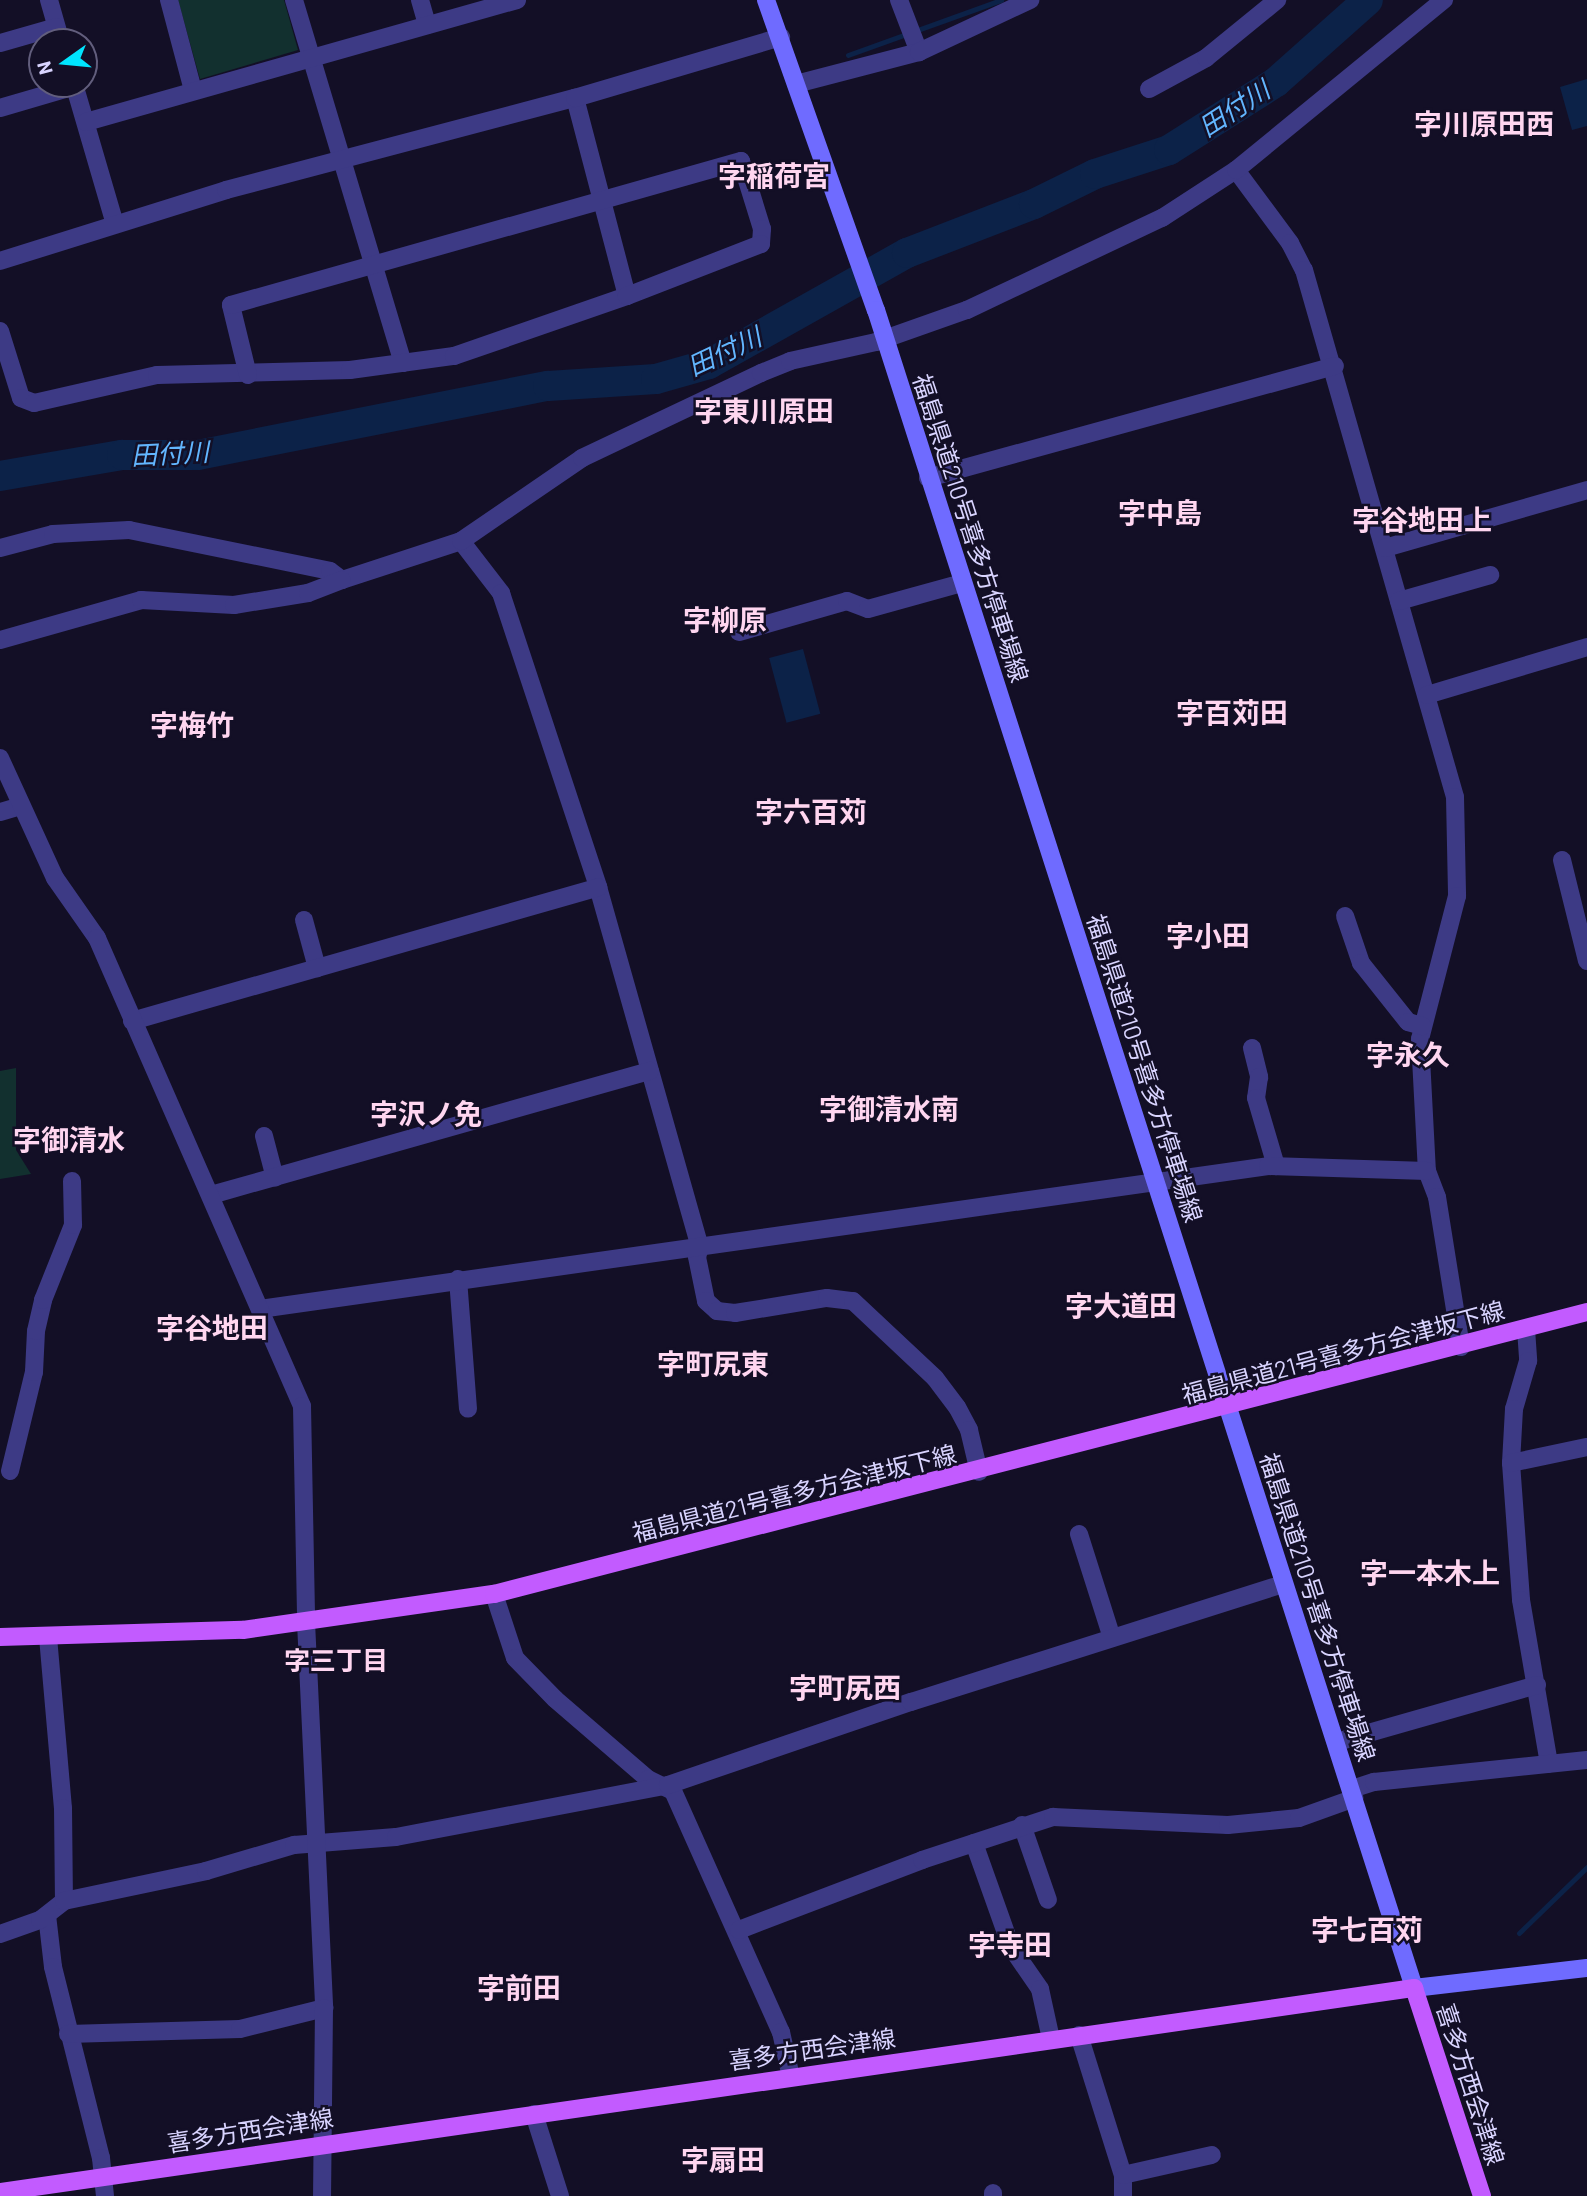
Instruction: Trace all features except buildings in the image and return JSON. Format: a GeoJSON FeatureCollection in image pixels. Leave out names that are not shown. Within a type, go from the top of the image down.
{"type":"FeatureCollection","features":[{"type":"Feature","properties":{"kind":"main road","name":"福島県道210号喜多方停車場線"},"geometry":{"type":"LineString","coordinates":[[766,0],[876,310],[1156,1180],[1282,1584],[1338,1742],[1415,1988]]}},
{"type":"Feature","properties":{"kind":"main road","name":"福島県道21号喜多方会津坂下線"},"geometry":{"type":"LineString","coordinates":[[0,1637],[243,1630],[494,1594],[979,1472],[1587,1312]]}},
{"type":"Feature","properties":{"kind":"main road"},"geometry":{"type":"LineString","coordinates":[[1415,1988],[1587,1968]]}},
{"type":"Feature","properties":{"kind":"main road","name":"喜多方西会津線"},"geometry":{"type":"LineString","coordinates":[[0,2192],[322,2143],[1415,1988],[1482,2196]]}},
{"type":"Feature","properties":{"kind":"street"},"geometry":{"type":"LineString","coordinates":[[49,0],[56,28]]}},
{"type":"Feature","properties":{"kind":"street"},"geometry":{"type":"LineString","coordinates":[[169,0],[193,90]]}},
{"type":"Feature","properties":{"kind":"street"},"geometry":{"type":"LineString","coordinates":[[294,0],[402,363]]}},
{"type":"Feature","properties":{"kind":"street"},"geometry":{"type":"LineString","coordinates":[[420,0],[427,25]]}},
{"type":"Feature","properties":{"kind":"street"},"geometry":{"type":"LineString","coordinates":[[86,122],[310,56],[517,0]]}},
{"type":"Feature","properties":{"kind":"street"},"geometry":{"type":"LineString","coordinates":[[899,0],[919,52]]}},
{"type":"Feature","properties":{"kind":"street"},"geometry":{"type":"LineString","coordinates":[[796,85],[919,52],[1030,0]]}},
{"type":"Feature","properties":{"kind":"street"},"geometry":{"type":"LineString","coordinates":[[1149,89],[1206,58],[1277,0]]}},
{"type":"Feature","properties":{"kind":"street"},"geometry":{"type":"LineString","coordinates":[[0,640],[128,603],[156,599],[234,605],[308,593],[461,541],[582,458],[761,373],[790,361],[885,339],[967,310],[1162,218],[1236,170],[1444,0]]}},
{"type":"Feature","properties":{"kind":"street"},"geometry":{"type":"LineString","coordinates":[[0,261],[115,224],[343,158],[575,98],[780,37]]}},
{"type":"Feature","properties":{"kind":"street"},"geometry":{"type":"LineString","coordinates":[[0,43],[28,39]]}},
{"type":"Feature","properties":{"kind":"street"},"geometry":{"type":"LineString","coordinates":[[0,108],[33,98]]}},
{"type":"Feature","properties":{"kind":"street"},"geometry":{"type":"LineString","coordinates":[[79,98],[115,224]]}},
{"type":"Feature","properties":{"kind":"street"},"geometry":{"type":"LineString","coordinates":[[575,98],[628,296]]}},
{"type":"Feature","properties":{"kind":"street"},"geometry":{"type":"LineString","coordinates":[[0,331],[21,398],[34,403],[157,375],[248,375],[402,363],[465,353],[628,296],[761,244],[762,229],[741,161],[231,305],[248,375]]}},
{"type":"Feature","properties":{"kind":"street"},"geometry":{"type":"LineString","coordinates":[[1236,170],[1295,252],[1335,366],[1455,797],[1457,896],[1422,1026],[1427,1171],[1437,1197],[1461,1347]]}},
{"type":"Feature","properties":{"kind":"street"},"geometry":{"type":"LineString","coordinates":[[928,478],[1335,366]]}},
{"type":"Feature","properties":{"kind":"street"},"geometry":{"type":"LineString","coordinates":[[1385,548],[1587,490]]}},
{"type":"Feature","properties":{"kind":"street"},"geometry":{"type":"LineString","coordinates":[[0,548],[53,534],[129,530],[330,571],[342,580]]}},
{"type":"Feature","properties":{"kind":"street"},"geometry":{"type":"LineString","coordinates":[[461,541],[501,593],[598,887],[699,1247],[697,1257],[704,1297],[717,1311],[745,1313],[842,1297],[881,1323],[957,1407],[969,1430],[979,1472]]}},
{"type":"Feature","properties":{"kind":"street"},"geometry":{"type":"LineString","coordinates":[[1399,601],[1490,575]]}},
{"type":"Feature","properties":{"kind":"street"},"geometry":{"type":"LineString","coordinates":[[739,632],[847,601],[868,609],[962,583]]}},
{"type":"Feature","properties":{"kind":"street"},"geometry":{"type":"LineString","coordinates":[[1427,695],[1587,647]]}},
{"type":"Feature","properties":{"kind":"street"},"geometry":{"type":"LineString","coordinates":[[0,758],[55,878],[97,938],[302,1406],[306,1622],[324,2008],[322,2196]]}},
{"type":"Feature","properties":{"kind":"street"},"geometry":{"type":"LineString","coordinates":[[0,812],[21,806]]}},
{"type":"Feature","properties":{"kind":"street"},"geometry":{"type":"LineString","coordinates":[[1562,860],[1587,959]]}},
{"type":"Feature","properties":{"kind":"street"},"geometry":{"type":"LineString","coordinates":[[132,1021],[598,887]]}},
{"type":"Feature","properties":{"kind":"street"},"geometry":{"type":"LineString","coordinates":[[1345,916],[1361,963],[1408,1022],[1422,1026]]}},
{"type":"Feature","properties":{"kind":"street"},"geometry":{"type":"LineString","coordinates":[[304,920],[317,968]]}},
{"type":"Feature","properties":{"kind":"street"},"geometry":{"type":"LineString","coordinates":[[1252,1048],[1259,1077],[1256,1098],[1276,1166]]}},
{"type":"Feature","properties":{"kind":"street"},"geometry":{"type":"LineString","coordinates":[[211,1195],[650,1070]]}},
{"type":"Feature","properties":{"kind":"street"},"geometry":{"type":"LineString","coordinates":[[264,1136],[275,1178]]}},
{"type":"Feature","properties":{"kind":"street"},"geometry":{"type":"LineString","coordinates":[[260,1309],[1156,1180],[1276,1166],[1427,1171]]}},
{"type":"Feature","properties":{"kind":"street"},"geometry":{"type":"LineString","coordinates":[[10,1471],[34,1372],[36,1331],[43,1300],[73,1225],[72,1181]]}},
{"type":"Feature","properties":{"kind":"street"},"geometry":{"type":"LineString","coordinates":[[458,1279],[468,1409]]}},
{"type":"Feature","properties":{"kind":"street"},"geometry":{"type":"LineString","coordinates":[[1526,1329],[1528,1361],[1514,1409],[1511,1463],[1521,1600],[1549,1764]]}},
{"type":"Feature","properties":{"kind":"street"},"geometry":{"type":"LineString","coordinates":[[1511,1463],[1587,1447]]}},
{"type":"Feature","properties":{"kind":"street"},"geometry":{"type":"LineString","coordinates":[[1079,1534],[1112,1638]]}},
{"type":"Feature","properties":{"kind":"street"},"geometry":{"type":"LineString","coordinates":[[0,1934],[44,1917],[64,1901],[206,1871],[317,1840],[396,1837],[668,1785],[1282,1584]]}},
{"type":"Feature","properties":{"kind":"street"},"geometry":{"type":"LineString","coordinates":[[494,1594],[510,1651],[531,1676],[648,1779],[668,1785],[739,1930],[781,2032],[791,2077]]}},
{"type":"Feature","properties":{"kind":"street"},"geometry":{"type":"LineString","coordinates":[[48,1637],[63,1808],[64,1901]]}},
{"type":"Feature","properties":{"kind":"street"},"geometry":{"type":"LineString","coordinates":[[1338,1742],[1537,1685]]}},
{"type":"Feature","properties":{"kind":"street"},"geometry":{"type":"LineString","coordinates":[[739,1930],[1022,1825],[1078,1815],[1228,1825],[1299,1818],[1374,1782],[1587,1760]]}},
{"type":"Feature","properties":{"kind":"street"},"geometry":{"type":"LineString","coordinates":[[1022,1825],[1048,1900]]}},
{"type":"Feature","properties":{"kind":"street"},"geometry":{"type":"LineString","coordinates":[[974,1843],[1011,1947],[1040,1989],[1051,2039]]}},
{"type":"Feature","properties":{"kind":"street"},"geometry":{"type":"LineString","coordinates":[[44,1917],[53,1968],[105,2196]]}},
{"type":"Feature","properties":{"kind":"street"},"geometry":{"type":"LineString","coordinates":[[68,2034],[240,2029],[324,2008]]}},
{"type":"Feature","properties":{"kind":"street"},"geometry":{"type":"LineString","coordinates":[[1079,2035],[1123,2175],[1124,2196]]}},
{"type":"Feature","properties":{"kind":"street"},"geometry":{"type":"LineString","coordinates":[[534,2114],[560,2196]]}},
{"type":"Feature","properties":{"kind":"street"},"geometry":{"type":"LineString","coordinates":[[1123,2175],[1212,2155]]}},
{"type":"Feature","properties":{"kind":"green space"},"geometry":{"type":"Polygon","coordinates":[[[178,0],[284,0],[298,50],[200,79],[178,0]]]}},
{"type":"Feature","properties":{"kind":"green space"},"geometry":{"type":"Polygon","coordinates":[[[16,1068],[16,1150],[31,1174],[0,1179],[0,1071],[16,1068]]]}},
{"type":"Feature","properties":{"kind":"water"},"geometry":{"type":"Polygon","coordinates":[[[1587,79],[1587,126],[1572,130],[1560,87],[1587,79]]]}},
{"type":"Feature","properties":{"kind":"water"},"geometry":{"type":"Polygon","coordinates":[[[803,649],[820,714],[787,723],[769,658],[803,649]]]}},
{"type":"Feature","properties":{"kind":"waterway"},"geometry":{"type":"LineString","coordinates":[[848,55],[1001,0]]}},
{"type":"Feature","properties":{"kind":"waterway","name":"田付川"},"geometry":{"type":"LineString","coordinates":[[0,476],[122,455],[198,455],[548,386],[656,379],[709,364],[907,253],[1034,204],[1095,174],[1169,150],[1276,82],[1368,0]]}},
{"type":"Feature","properties":{"kind":"waterway"},"geometry":{"type":"LineString","coordinates":[[1519,1933],[1587,1867]]}},
{"type":"Feature","properties":{"kind":"district","name":"字川原田西"},"geometry":{"type":"Point","coordinates":[1484,123]}},
{"type":"Feature","properties":{"kind":"district","name":"字稲荷宮"},"geometry":{"type":"Point","coordinates":[774,175]}},
{"type":"Feature","properties":{"kind":"district","name":"字東川原田"},"geometry":{"type":"Point","coordinates":[764,410]}},
{"type":"Feature","properties":{"kind":"district","name":"字中島"},"geometry":{"type":"Point","coordinates":[1160,512]}},
{"type":"Feature","properties":{"kind":"district","name":"字谷地田上"},"geometry":{"type":"Point","coordinates":[1422,519]}},
{"type":"Feature","properties":{"kind":"district","name":"字柳原"},"geometry":{"type":"Point","coordinates":[725,619]}},
{"type":"Feature","properties":{"kind":"district","name":"字百苅田"},"geometry":{"type":"Point","coordinates":[1232,712]}},
{"type":"Feature","properties":{"kind":"district","name":"字梅竹"},"geometry":{"type":"Point","coordinates":[192,724]}},
{"type":"Feature","properties":{"kind":"district","name":"字六百苅"},"geometry":{"type":"Point","coordinates":[811,811]}},
{"type":"Feature","properties":{"kind":"district","name":"字小田"},"geometry":{"type":"Point","coordinates":[1208,935]}},
{"type":"Feature","properties":{"kind":"district","name":"字永久"},"geometry":{"type":"Point","coordinates":[1408,1054]}},
{"type":"Feature","properties":{"kind":"district","name":"字御清水南"},"geometry":{"type":"Point","coordinates":[889,1108]}},
{"type":"Feature","properties":{"kind":"district","name":"字沢ノ免"},"geometry":{"type":"Point","coordinates":[426,1113]}},
{"type":"Feature","properties":{"kind":"district","name":"字御清水"},"geometry":{"type":"Point","coordinates":[69,1139]}},
{"type":"Feature","properties":{"kind":"district","name":"字大道田"},"geometry":{"type":"Point","coordinates":[1121,1305]}},
{"type":"Feature","properties":{"kind":"district","name":"字谷地田"},"geometry":{"type":"Point","coordinates":[212,1327]}},
{"type":"Feature","properties":{"kind":"district","name":"字町尻東"},"geometry":{"type":"Point","coordinates":[713,1363]}},
{"type":"Feature","properties":{"kind":"district","name":"字一本木上"},"geometry":{"type":"Point","coordinates":[1430,1572]}},
{"type":"Feature","properties":{"kind":"district","name":"字三丁目"},"geometry":{"type":"Point","coordinates":[336,1660]}},
{"type":"Feature","properties":{"kind":"district","name":"字町尻西"},"geometry":{"type":"Point","coordinates":[845,1687]}},
{"type":"Feature","properties":{"kind":"district","name":"字七百苅"},"geometry":{"type":"Point","coordinates":[1367,1929]}},
{"type":"Feature","properties":{"kind":"district","name":"字寺田"},"geometry":{"type":"Point","coordinates":[1010,1944]}},
{"type":"Feature","properties":{"kind":"district","name":"字前田"},"geometry":{"type":"Point","coordinates":[519,1987]}},
{"type":"Feature","properties":{"kind":"district","name":"字扇田"},"geometry":{"type":"Point","coordinates":[723,2159]}}]}
